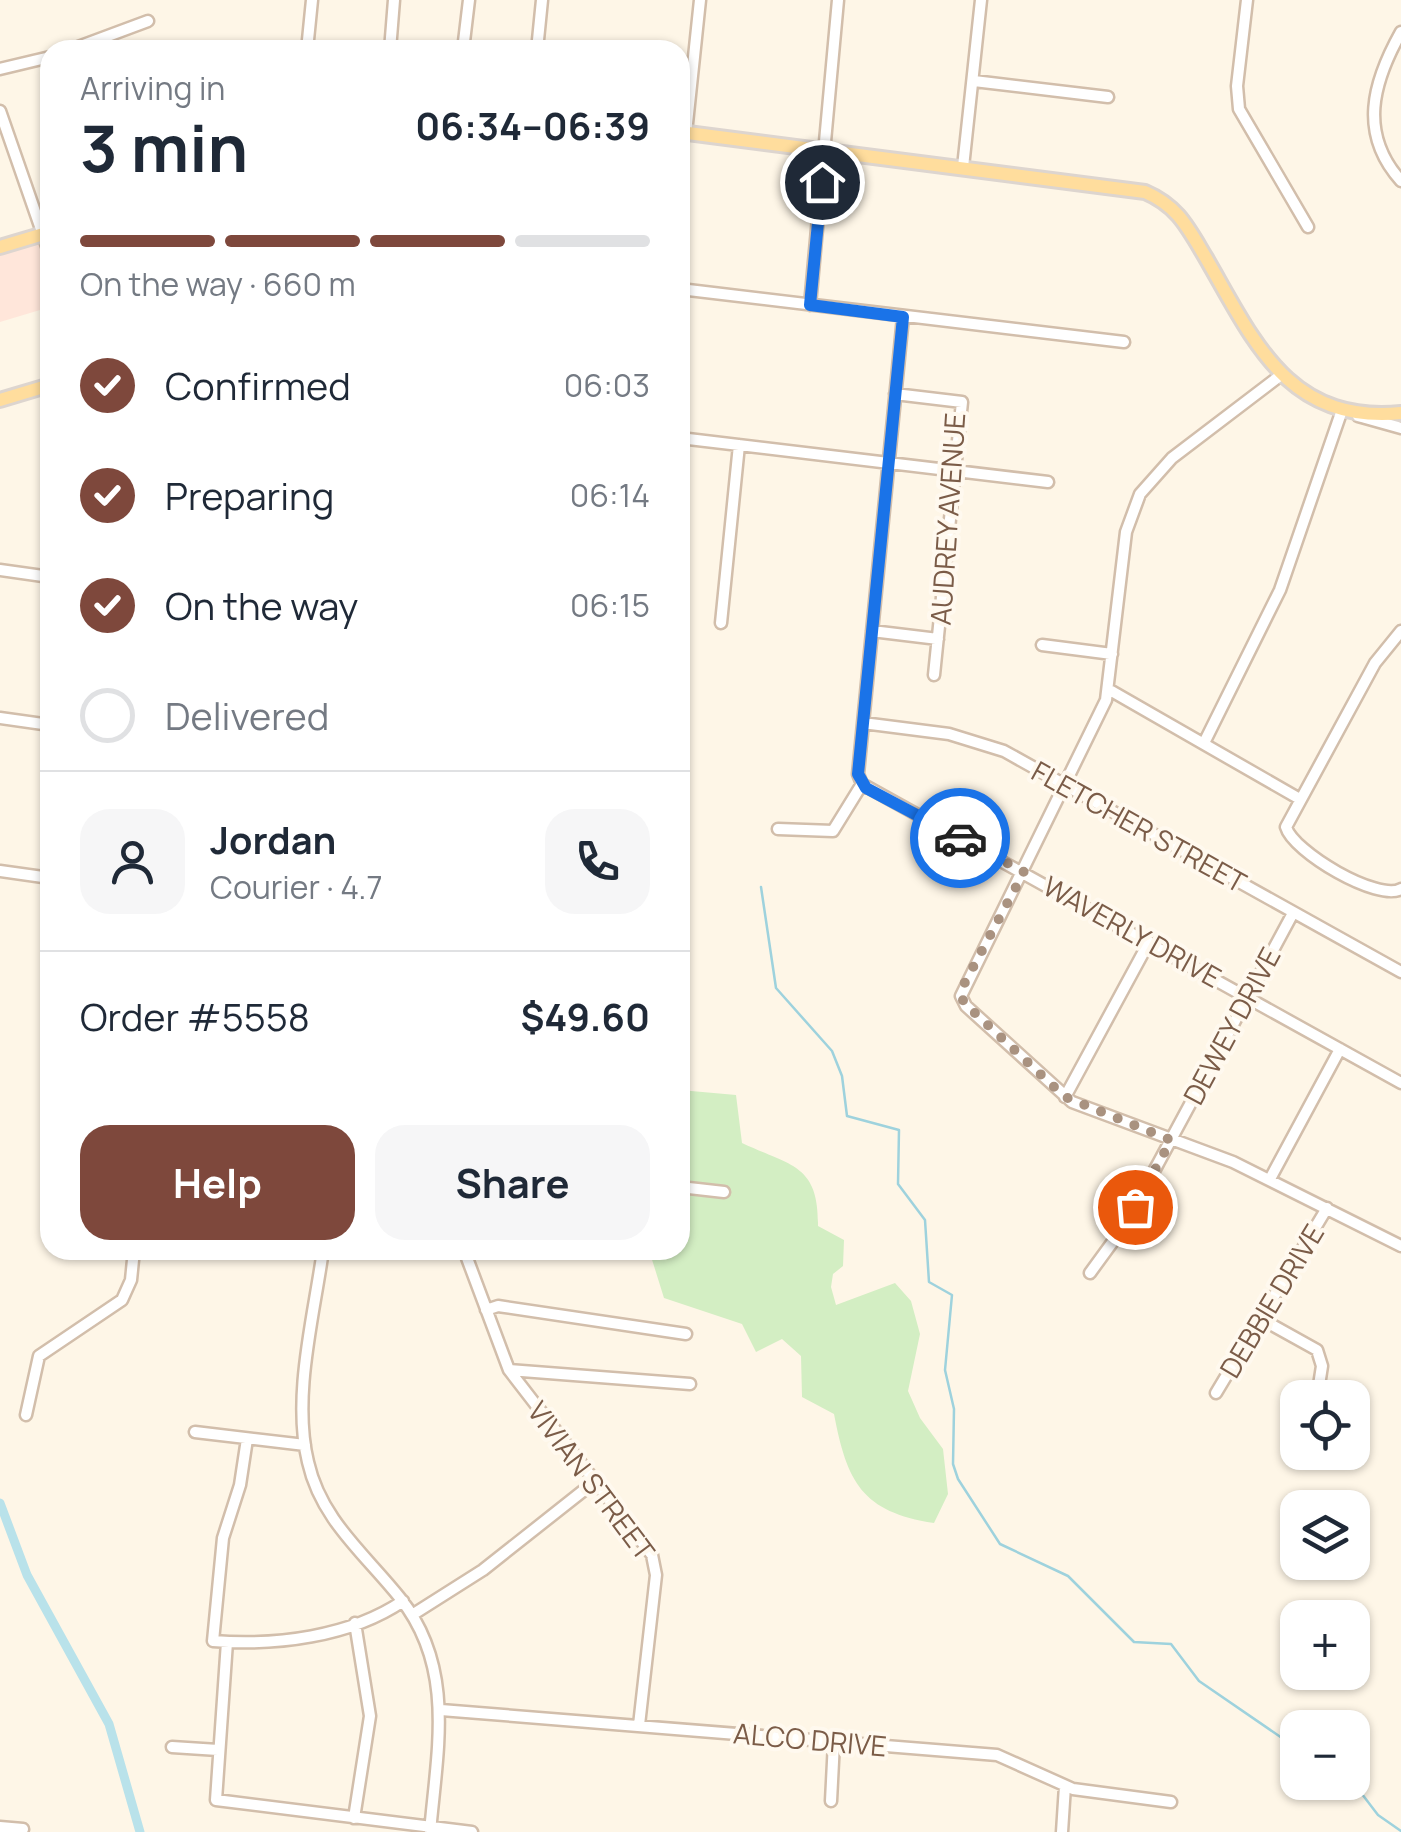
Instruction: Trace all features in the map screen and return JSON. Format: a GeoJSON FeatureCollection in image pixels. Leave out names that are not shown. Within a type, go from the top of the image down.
{"type":"FeatureCollection","features":[{"type":"Feature","properties":{"kind":"main road"},"geometry":{"type":"LineString","coordinates":[[690,133],[1134,189],[1170,205],[1186,222],[1253,341],[1281,375],[1308,396],[1347,412],[1401,413]]}},
{"type":"Feature","properties":{"kind":"main road"},"geometry":{"type":"LineString","coordinates":[[0,247],[40,235]]}},
{"type":"Feature","properties":{"kind":"main road"},"geometry":{"type":"LineString","coordinates":[[0,400],[40,387]]}},
{"type":"Feature","properties":{"kind":"street"},"geometry":{"type":"LineString","coordinates":[[308,40],[312,0]]}},
{"type":"Feature","properties":{"kind":"street"},"geometry":{"type":"LineString","coordinates":[[391,40],[394,0]]}},
{"type":"Feature","properties":{"kind":"street"},"geometry":{"type":"LineString","coordinates":[[464,40],[468,0]]}},
{"type":"Feature","properties":{"kind":"street"},"geometry":{"type":"LineString","coordinates":[[539,40],[542,0]]}},
{"type":"Feature","properties":{"kind":"street"},"geometry":{"type":"LineString","coordinates":[[690,78],[700,0]]}},
{"type":"Feature","properties":{"kind":"street"},"geometry":{"type":"LineString","coordinates":[[810,305],[838,0]]}},
{"type":"Feature","properties":{"kind":"street"},"geometry":{"type":"LineString","coordinates":[[963,167],[981,0]]}},
{"type":"Feature","properties":{"kind":"street"},"geometry":{"type":"LineString","coordinates":[[1247,0],[1236,86],[1238,109],[1308,227]]}},
{"type":"Feature","properties":{"kind":"street"},"geometry":{"type":"LineString","coordinates":[[97,40],[148,21]]}},
{"type":"Feature","properties":{"kind":"street"},"geometry":{"type":"LineString","coordinates":[[1401,32],[1378,76],[1372,104],[1381,150],[1401,181]]}},
{"type":"Feature","properties":{"kind":"street"},"geometry":{"type":"LineString","coordinates":[[0,69],[40,59]]}},
{"type":"Feature","properties":{"kind":"street"},"geometry":{"type":"LineString","coordinates":[[974,81],[1108,97]]}},
{"type":"Feature","properties":{"kind":"street"},"geometry":{"type":"LineString","coordinates":[[0,111],[40,215]]}},
{"type":"Feature","properties":{"kind":"street"},"geometry":{"type":"LineString","coordinates":[[690,290],[1124,342]]}},
{"type":"Feature","properties":{"kind":"street"},"geometry":{"type":"LineString","coordinates":[[778,830],[832,831],[862,784],[858,774],[903,317]]}},
{"type":"Feature","properties":{"kind":"street"},"geometry":{"type":"LineString","coordinates":[[1281,375],[1172,458],[1140,494],[1126,532],[1108,689],[1024,872],[961,996],[966,1006],[1065,1097],[1270,1179],[1401,1246]]}},
{"type":"Feature","properties":{"kind":"street","name":"AUDREY AVENUE"},"geometry":{"type":"LineString","coordinates":[[896,394],[962,402],[934,675]]}},
{"type":"Feature","properties":{"kind":"street"},"geometry":{"type":"LineString","coordinates":[[1204,742],[1237,684],[1280,590],[1347,412],[1401,428]]}},
{"type":"Feature","properties":{"kind":"street"},"geometry":{"type":"LineString","coordinates":[[690,439],[1048,482]]}},
{"type":"Feature","properties":{"kind":"street"},"geometry":{"type":"LineString","coordinates":[[721,623],[739,445]]}},
{"type":"Feature","properties":{"kind":"street"},"geometry":{"type":"LineString","coordinates":[[0,570],[40,576]]}},
{"type":"Feature","properties":{"kind":"street","name":"AUDREY AVENUE"},"geometry":{"type":"LineString","coordinates":[[872,631],[938,639]]}},
{"type":"Feature","properties":{"kind":"street"},"geometry":{"type":"LineString","coordinates":[[1401,631],[1375,663],[1298,798],[1286,827],[1294,844],[1378,893],[1401,889]]}},
{"type":"Feature","properties":{"kind":"street"},"geometry":{"type":"LineString","coordinates":[[1042,645],[1112,654]]}},
{"type":"Feature","properties":{"kind":"street"},"geometry":{"type":"LineString","coordinates":[[1108,689],[1298,798]]}},
{"type":"Feature","properties":{"kind":"street"},"geometry":{"type":"LineString","coordinates":[[0,718],[40,724]]}},
{"type":"Feature","properties":{"kind":"street","name":"FLETCHER STREET"},"geometry":{"type":"LineString","coordinates":[[863,723],[967,738],[1004,751],[1401,972]]}},
{"type":"Feature","properties":{"kind":"street","name":"WAVERLY DRIVE"},"geometry":{"type":"LineString","coordinates":[[862,784],[1401,1083]]}},
{"type":"Feature","properties":{"kind":"street"},"geometry":{"type":"LineString","coordinates":[[0,871],[40,877]]}},
{"type":"Feature","properties":{"kind":"street","name":"DEWEY DRIVE"},"geometry":{"type":"LineString","coordinates":[[1090,1272],[1125,1225],[1293,913]]}},
{"type":"Feature","properties":{"kind":"street"},"geometry":{"type":"LineString","coordinates":[[1065,1097],[1149,942]]}},
{"type":"Feature","properties":{"kind":"street"},"geometry":{"type":"LineString","coordinates":[[1270,1179],[1340,1049]]}},
{"type":"Feature","properties":{"kind":"street"},"geometry":{"type":"LineString","coordinates":[[690,1187],[724,1192]]}},
{"type":"Feature","properties":{"kind":"street","name":"DEBBIE DRIVE"},"geometry":{"type":"LineString","coordinates":[[1216,1393],[1327,1208]]}},
{"type":"Feature","properties":{"kind":"street"},"geometry":{"type":"LineString","coordinates":[[26,1414],[40,1356],[122,1300],[133,1260]]}},
{"type":"Feature","properties":{"kind":"street"},"geometry":{"type":"LineString","coordinates":[[322,1260],[309,1358],[305,1444],[313,1480],[327,1511],[403,1601],[436,1669],[441,1710],[430,1830]]}},
{"type":"Feature","properties":{"kind":"street","name":"VIVIAN STREET"},"geometry":{"type":"LineString","coordinates":[[468,1260],[509,1370],[656,1565],[639,1725]]}},
{"type":"Feature","properties":{"kind":"street"},"geometry":{"type":"LineString","coordinates":[[486,1310],[498,1306],[686,1334]]}},
{"type":"Feature","properties":{"kind":"street"},"geometry":{"type":"LineString","coordinates":[[1263,1320],[1316,1348],[1322,1366],[1320,1380]]}},
{"type":"Feature","properties":{"kind":"street"},"geometry":{"type":"LineString","coordinates":[[509,1370],[690,1384]]}},
{"type":"Feature","properties":{"kind":"street"},"geometry":{"type":"LineString","coordinates":[[194,1432],[305,1444]]}},
{"type":"Feature","properties":{"kind":"street"},"geometry":{"type":"LineString","coordinates":[[247,1439],[240,1485],[223,1538],[213,1640],[271,1644],[355,1623],[403,1601]]}},
{"type":"Feature","properties":{"kind":"street"},"geometry":{"type":"LineString","coordinates":[[412,1615],[483,1570],[593,1484]]}},
{"type":"Feature","properties":{"kind":"street"},"geometry":{"type":"LineString","coordinates":[[354,1818],[370,1716],[355,1623]]}},
{"type":"Feature","properties":{"kind":"street"},"geometry":{"type":"LineString","coordinates":[[227,1642],[216,1800],[430,1830],[472,1832]]}},
{"type":"Feature","properties":{"kind":"street","name":"ALCO DRIVE"},"geometry":{"type":"LineString","coordinates":[[441,1710],[997,1755],[1065,1786],[1171,1802]]}},
{"type":"Feature","properties":{"kind":"street"},"geometry":{"type":"LineString","coordinates":[[831,1802],[834,1742]]}},
{"type":"Feature","properties":{"kind":"street"},"geometry":{"type":"LineString","coordinates":[[172,1747],[218,1750]]}},
{"type":"Feature","properties":{"kind":"street"},"geometry":{"type":"LineString","coordinates":[[1062,1832],[1065,1786]]}},
{"type":"Feature","properties":{"kind":"street"},"geometry":{"type":"LineString","coordinates":[[0,1826],[23,1829]]}},
{"type":"Feature","properties":{"kind":"shaded area"},"geometry":{"type":"Polygon","coordinates":[[[40,235],[40,310],[0,322],[0,247],[40,235]]]}},
{"type":"Feature","properties":{"kind":"green space"},"geometry":{"type":"Polygon","coordinates":[[[690,1091],[736,1095],[742,1143],[799,1170],[813,1190],[818,1226],[844,1240],[843,1266],[833,1274],[831,1287],[836,1305],[895,1283],[911,1301],[920,1334],[908,1391],[920,1418],[943,1449],[948,1494],[934,1523],[890,1511],[862,1490],[845,1458],[834,1414],[802,1397],[801,1356],[782,1339],[756,1352],[742,1324],[664,1298],[652,1260],[690,1260],[690,1091]]]}},
{"type":"Feature","properties":{"kind":"waterway"},"geometry":{"type":"LineString","coordinates":[[761,887],[776,988],[832,1051],[842,1076],[847,1116],[899,1130],[898,1184],[925,1220],[929,1282],[952,1295],[945,1370],[954,1409],[953,1464],[958,1479],[1000,1544],[1068,1576],[1134,1642],[1171,1644],[1199,1681],[1280,1737]]}},
{"type":"Feature","properties":{"kind":"waterway"},"geometry":{"type":"LineString","coordinates":[[0,1503],[27,1575],[109,1724],[140,1832]]}},
{"type":"Feature","properties":{"kind":"waterway"},"geometry":{"type":"LineString","coordinates":[[1367,1800],[1378,1815],[1401,1831]]}},
{"type":"Feature","properties":{"kind":"way so far"},"geometry":{"type":"LineString","coordinates":[[960,838],[1024,872],[960,992],[963,1002],[1065,1097],[1171,1140],[1135,1207]]}},
{"type":"Feature","properties":{"kind":"route"},"geometry":{"type":"LineString","coordinates":[[822,182],[810,305],[903,317],[858,774],[866,788],[960,838]]}}]}
